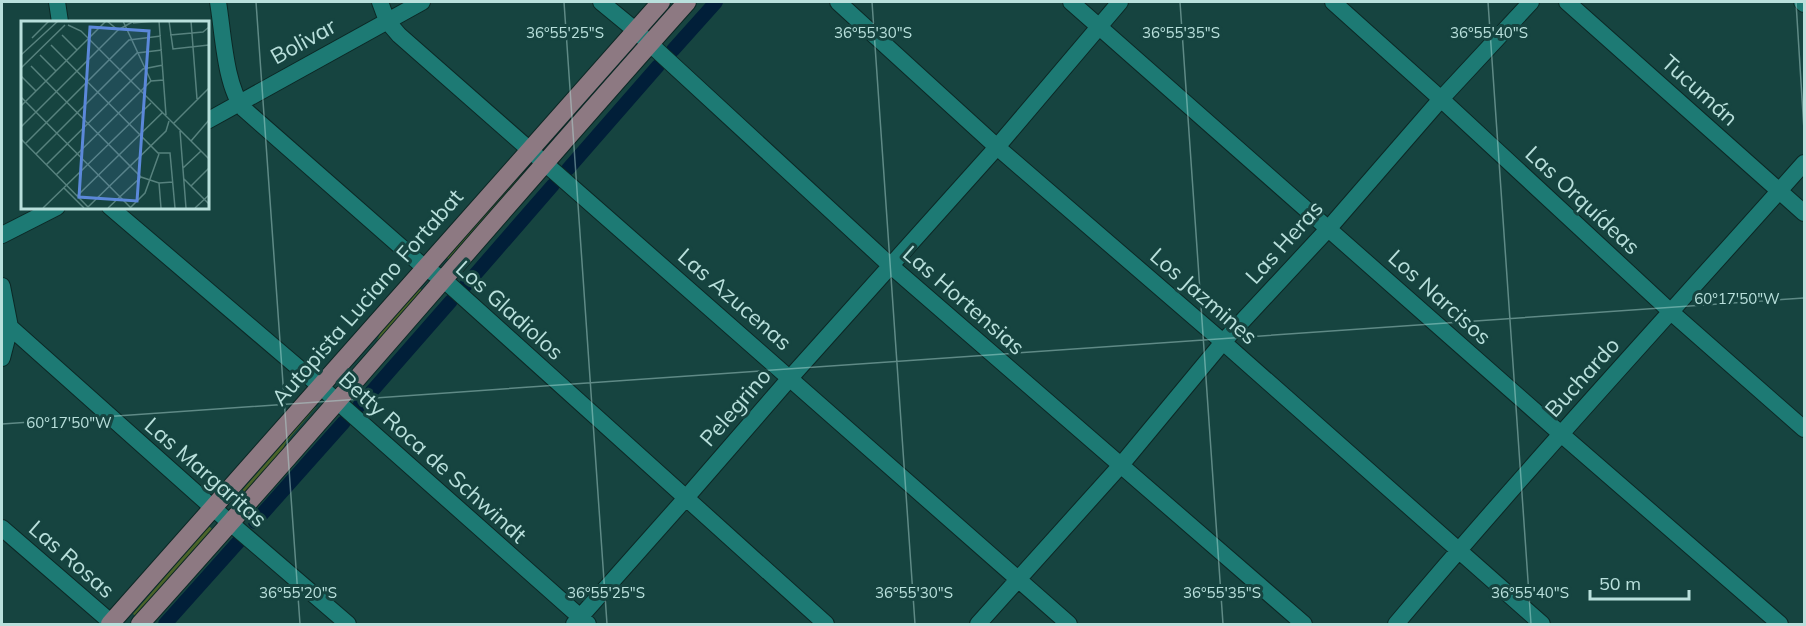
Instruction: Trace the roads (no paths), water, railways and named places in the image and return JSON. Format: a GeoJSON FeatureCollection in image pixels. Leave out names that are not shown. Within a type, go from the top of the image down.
{"type":"FeatureCollection","features":[{"type":"Feature","properties":{"kind":"main road","name":"Autopista Luciano Fortabat"},"geometry":{"type":"LineString","coordinates":[[112,624],[661,2]]}},
{"type":"Feature","properties":{"kind":"main road","name":"Autopista Luciano Fortabat"},"geometry":{"type":"LineString","coordinates":[[140,624],[231,524],[687,2]]}},
{"type":"Feature","properties":{"kind":"street"},"geometry":{"type":"LineString","coordinates":[[57,2],[60,21]]}},
{"type":"Feature","properties":{"kind":"street","name":"Los Gladiolos"},"geometry":{"type":"LineString","coordinates":[[218,2],[230,81],[238,102],[244,109],[425,268],[443,279],[685,500],[826,624]]}},
{"type":"Feature","properties":{"kind":"street","name":"Las Azucenas"},"geometry":{"type":"LineString","coordinates":[[380,2],[387,21],[399,35],[1069,624]]}},
{"type":"Feature","properties":{"kind":"street","name":"Bolivar"},"geometry":{"type":"LineString","coordinates":[[208,120],[422,2]]}},
{"type":"Feature","properties":{"kind":"street","name":"Las Hortensias"},"geometry":{"type":"LineString","coordinates":[[601,2],[635,30],[891,266],[1304,624]]}},
{"type":"Feature","properties":{"kind":"street","name":"Los Jazmines"},"geometry":{"type":"LineString","coordinates":[[838,2],[997,147],[1223,342],[1542,624]]}},
{"type":"Feature","properties":{"kind":"street","name":"Los Narcisos"},"geometry":{"type":"LineString","coordinates":[[1071,2],[1780,624]]}},
{"type":"Feature","properties":{"kind":"street","name":"Pelegrino"},"geometry":{"type":"LineString","coordinates":[[580,622],[790,378],[997,147],[1120,2]]}},
{"type":"Feature","properties":{"kind":"street","name":"Las Orquídeas"},"geometry":{"type":"LineString","coordinates":[[1333,2],[1671,312],[1804,429]]}},
{"type":"Feature","properties":{"kind":"street","name":"Las Heras"},"geometry":{"type":"LineString","coordinates":[[978,624],[1121,465],[1223,342],[1329,228],[1441,99],[1531,2]]}},
{"type":"Feature","properties":{"kind":"street","name":"Tucumán"},"geometry":{"type":"LineString","coordinates":[[1567,2],[1804,213]]}},
{"type":"Feature","properties":{"kind":"street","name":"Buchardo"},"geometry":{"type":"LineString","coordinates":[[1396,624],[1458,550],[1804,163]]}},
{"type":"Feature","properties":{"kind":"street"},"geometry":{"type":"LineString","coordinates":[[2,235],[55,208]]}},
{"type":"Feature","properties":{"kind":"street","name":"Betty Roca de Schwindt"},"geometry":{"type":"LineString","coordinates":[[111,208],[338,401],[580,622]]}},
{"type":"Feature","properties":{"kind":"street"},"geometry":{"type":"LineString","coordinates":[[2,286],[10,327],[2,358]]}},
{"type":"Feature","properties":{"kind":"street","name":"Las Margaritas"},"geometry":{"type":"LineString","coordinates":[[10,327],[231,524],[348,624]]}},
{"type":"Feature","properties":{"kind":"street","name":"Las Rosas"},"geometry":{"type":"LineString","coordinates":[[2,528],[112,624]]}},
{"type":"Feature","properties":{"kind":"waterway"},"geometry":{"type":"LineString","coordinates":[[673,50],[716,2]]}},
{"type":"Feature","properties":{"kind":"waterway"},"geometry":{"type":"LineString","coordinates":[[568,169],[658,66]]}},
{"type":"Feature","properties":{"kind":"waterway"},"geometry":{"type":"LineString","coordinates":[[466,285],[553,185]]}},
{"type":"Feature","properties":{"kind":"waterway"},"geometry":{"type":"LineString","coordinates":[[359,406],[451,301]]}},
{"type":"Feature","properties":{"kind":"waterway"},"geometry":{"type":"LineString","coordinates":[[255,522],[344,422]]}},
{"type":"Feature","properties":{"kind":"waterway"},"geometry":{"type":"LineString","coordinates":[[165,624],[241,539]]}}]}
